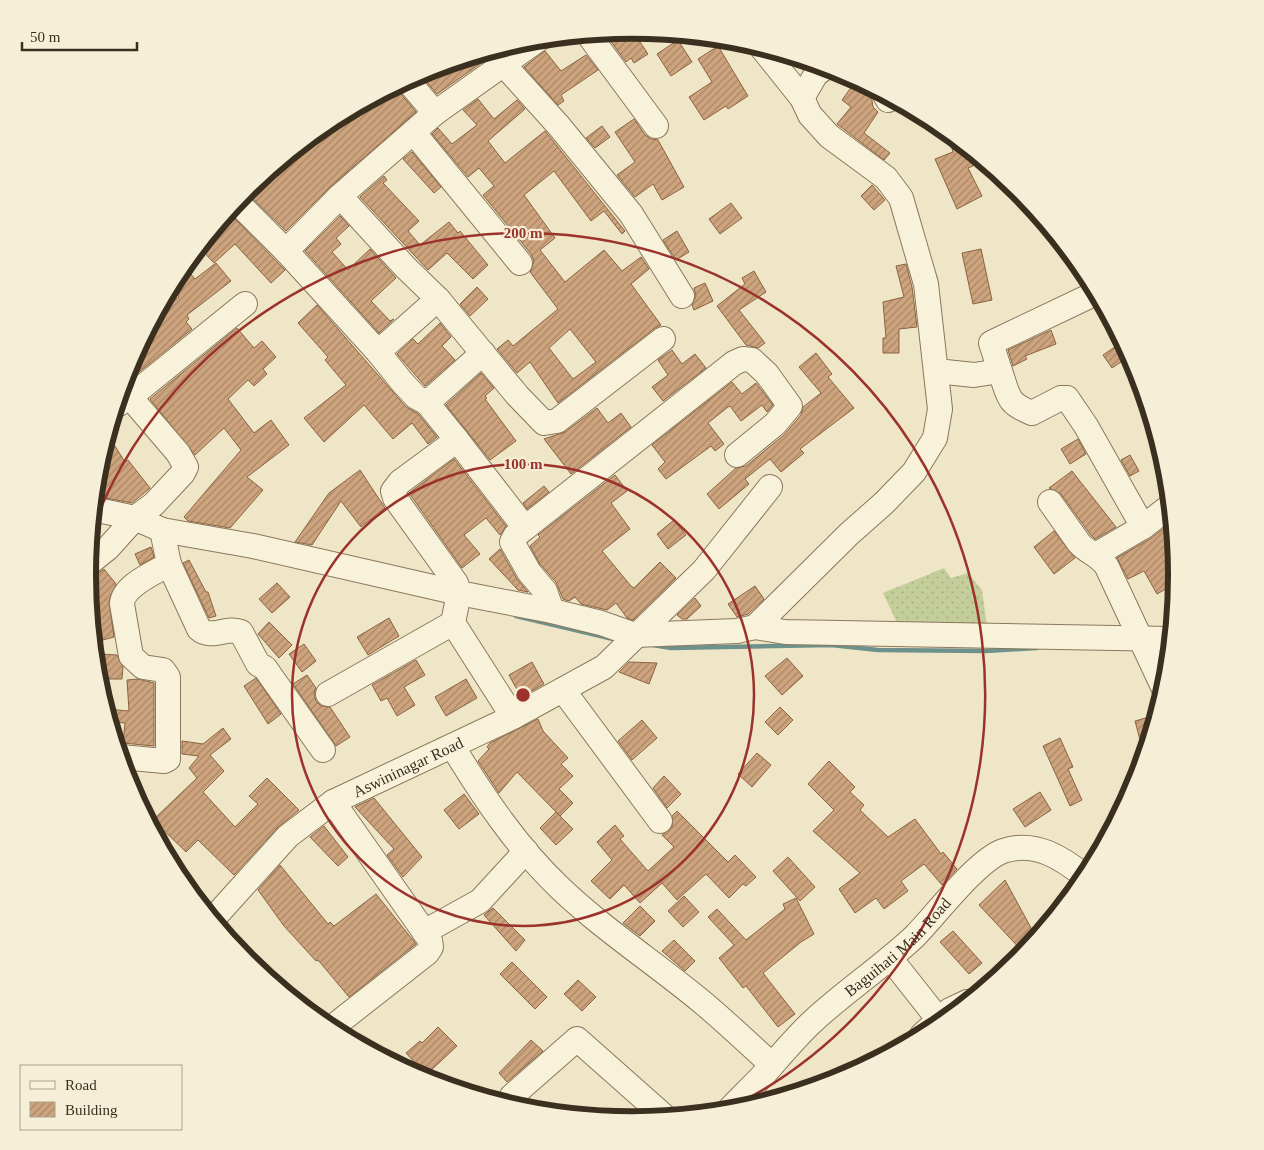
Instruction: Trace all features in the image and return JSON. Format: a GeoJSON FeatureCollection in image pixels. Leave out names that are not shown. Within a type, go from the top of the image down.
{"type":"FeatureCollection","features":[{"type":"Feature","properties":{"kind":"street"},"geometry":{"type":"LineString","coordinates":[[593,40],[656,126]]}},
{"type":"Feature","properties":{"kind":"street"},"geometry":{"type":"LineString","coordinates":[[286,252],[340,196],[435,113],[525,50]]}},
{"type":"Feature","properties":{"kind":"street"},"geometry":{"type":"LineString","coordinates":[[755,627],[914,472],[934,438],[940,409],[926,284],[901,198],[886,178],[829,136],[810,115],[802,98],[769,56]]}},
{"type":"Feature","properties":{"kind":"street"},"geometry":{"type":"LineString","coordinates":[[504,65],[559,126],[626,207],[682,296]]}},
{"type":"Feature","properties":{"kind":"street"},"geometry":{"type":"LineString","coordinates":[[802,98],[818,73]]}},
{"type":"Feature","properties":{"kind":"street"},"geometry":{"type":"LineString","coordinates":[[412,86],[435,113]]}},
{"type":"Feature","properties":{"kind":"street"},"geometry":{"type":"LineString","coordinates":[[414,133],[520,263]]}},
{"type":"Feature","properties":{"kind":"street"},"geometry":{"type":"LineString","coordinates":[[340,196],[405,267],[438,299],[544,423],[549,424],[557,421],[663,339]]}},
{"type":"Feature","properties":{"kind":"street"},"geometry":{"type":"LineString","coordinates":[[242,207],[378,352],[416,397],[427,403],[525,528]]}},
{"type":"Feature","properties":{"kind":"street"},"geometry":{"type":"LineString","coordinates":[[1089,296],[991,343],[1011,401],[1016,406],[1032,412],[1061,398],[1067,398],[1086,426],[1143,527]]}},
{"type":"Feature","properties":{"kind":"street"},"geometry":{"type":"LineString","coordinates":[[378,352],[438,299]]}},
{"type":"Feature","properties":{"kind":"street"},"geometry":{"type":"LineString","coordinates":[[126,399],[245,304]]}},
{"type":"Feature","properties":{"kind":"street"},"geometry":{"type":"LineString","coordinates":[[427,403],[483,353]]}},
{"type":"Feature","properties":{"kind":"street"},"geometry":{"type":"LineString","coordinates":[[552,611],[545,591],[530,572],[512,542],[515,536],[734,364],[743,359],[752,360],[767,374],[790,406],[776,424],[737,456]]}},
{"type":"Feature","properties":{"kind":"street"},"geometry":{"type":"LineString","coordinates":[[936,371],[974,375],[1000,371]]}},
{"type":"Feature","properties":{"kind":"street"},"geometry":{"type":"LineString","coordinates":[[97,557],[108,548],[133,520],[154,504],[183,473],[186,467],[178,453],[124,402]]}},
{"type":"Feature","properties":{"kind":"street"},"geometry":{"type":"LineString","coordinates":[[457,440],[400,482],[393,491],[395,498],[419,534],[456,583],[457,605],[513,717]]}},
{"type":"Feature","properties":{"kind":"street","name":"Aswininagar Road"},"geometry":{"type":"LineString","coordinates":[[217,914],[288,836],[333,802],[453,747],[513,717],[604,667],[704,570],[770,487]]}},
{"type":"Feature","properties":{"kind":"street"},"geometry":{"type":"LineString","coordinates":[[1050,502],[1084,549],[1097,554],[1107,567],[1159,677]]}},
{"type":"Feature","properties":{"kind":"street"},"geometry":{"type":"LineString","coordinates":[[1097,554],[1143,527],[1164,510]]}},
{"type":"Feature","properties":{"kind":"street"},"geometry":{"type":"LineString","coordinates":[[100,511],[162,530],[253,546],[457,605],[552,611],[601,623],[631,640],[737,631],[755,627],[785,632],[1119,638],[1144,644],[1164,640]]}},
{"type":"Feature","properties":{"kind":"street"},"geometry":{"type":"LineString","coordinates":[[162,530],[169,564],[199,629],[206,634],[236,630],[241,632],[258,664],[265,668],[323,750]]}},
{"type":"Feature","properties":{"kind":"street"},"geometry":{"type":"LineString","coordinates":[[128,758],[164,761],[168,759],[168,677],[163,670],[143,667],[131,656],[122,597],[130,588],[169,564]]}},
{"type":"Feature","properties":{"kind":"street"},"geometry":{"type":"LineString","coordinates":[[328,694],[457,605]]}},
{"type":"Feature","properties":{"kind":"street"},"geometry":{"type":"LineString","coordinates":[[563,690],[660,822]]}},
{"type":"Feature","properties":{"kind":"street"},"geometry":{"type":"LineString","coordinates":[[453,747],[481,793],[526,851],[560,888],[627,944],[703,1002],[772,1065]]}},
{"type":"Feature","properties":{"kind":"street"},"geometry":{"type":"LineString","coordinates":[[333,802],[430,940],[431,946],[426,953],[337,1023]]}},
{"type":"Feature","properties":{"kind":"street","name":"Baguihati Main Road"},"geometry":{"type":"LineString","coordinates":[[738,1101],[812,1022],[890,958],[935,916],[944,902],[1001,852],[1028,847],[1041,850],[1067,862],[1079,871]]}},
{"type":"Feature","properties":{"kind":"street"},"geometry":{"type":"LineString","coordinates":[[424,932],[480,901],[526,851]]}},
{"type":"Feature","properties":{"kind":"street"},"geometry":{"type":"LineString","coordinates":[[890,958],[928,1022]]}},
{"type":"Feature","properties":{"kind":"street"},"geometry":{"type":"LineString","coordinates":[[513,1098],[512,1096],[577,1039],[657,1110]]}},
{"type":"Feature","properties":{"kind":"green space"},"geometry":{"type":"Polygon","coordinates":[[[944,568],[951,578],[968,573],[982,590],[987,626],[899,627],[883,593],[944,568]]]}},
{"type":"Feature","properties":{"kind":"building"},"geometry":{"type":"Polygon","coordinates":[[[638,39],[648,54],[634,63],[631,58],[626,62],[610,40],[638,39]]]}},
{"type":"Feature","properties":{"kind":"building"},"geometry":{"type":"Polygon","coordinates":[[[679,41],[692,62],[671,76],[657,54],[679,41]]]}},
{"type":"Feature","properties":{"kind":"building"},"geometry":{"type":"Polygon","coordinates":[[[718,46],[748,96],[728,109],[726,106],[704,120],[689,97],[712,82],[698,59],[718,46]]]}},
{"type":"Feature","properties":{"kind":"building"},"geometry":{"type":"Polygon","coordinates":[[[545,51],[561,71],[586,55],[598,70],[561,95],[564,101],[558,105],[524,67],[545,51]]]}},
{"type":"Feature","properties":{"kind":"building"},"geometry":{"type":"Polygon","coordinates":[[[487,59],[437,94],[426,81],[487,59]]]}},
{"type":"Feature","properties":{"kind":"building"},"geometry":{"type":"Polygon","coordinates":[[[852,86],[871,95],[873,107],[878,112],[864,133],[890,153],[884,160],[837,124],[851,107],[842,100],[852,86]]]}},
{"type":"Feature","properties":{"kind":"building"},"geometry":{"type":"Polygon","coordinates":[[[399,92],[416,112],[331,186],[286,231],[252,197],[278,172],[334,129],[399,92]]]}},
{"type":"Feature","properties":{"kind":"building"},"geometry":{"type":"Polygon","coordinates":[[[478,99],[494,119],[517,100],[525,109],[488,141],[505,163],[545,131],[625,231],[622,234],[604,211],[591,221],[554,171],[524,195],[555,238],[540,250],[565,282],[604,250],[622,271],[641,257],[649,269],[631,284],[661,325],[558,403],[530,362],[517,373],[497,349],[508,340],[513,346],[558,309],[530,272],[534,261],[531,254],[483,195],[494,186],[479,168],[468,177],[432,134],[438,128],[452,144],[477,125],[463,110],[478,99]],[[570,329],[549,348],[573,379],[596,362],[570,329]]]}},
{"type":"Feature","properties":{"kind":"building"},"geometry":{"type":"Polygon","coordinates":[[[634,119],[645,135],[651,139],[658,140],[684,187],[662,200],[653,184],[635,197],[617,175],[635,162],[615,132],[634,119]]]}},
{"type":"Feature","properties":{"kind":"building"},"geometry":{"type":"Polygon","coordinates":[[[602,126],[610,137],[595,148],[586,138],[602,126]]]}},
{"type":"Feature","properties":{"kind":"building"},"geometry":{"type":"Polygon","coordinates":[[[951,145],[971,161],[973,166],[968,168],[982,196],[957,209],[935,159],[953,152],[951,145]]]}},
{"type":"Feature","properties":{"kind":"building"},"geometry":{"type":"Polygon","coordinates":[[[412,152],[441,187],[434,193],[403,159],[412,152]]]}},
{"type":"Feature","properties":{"kind":"building"},"geometry":{"type":"Polygon","coordinates":[[[384,176],[387,180],[383,183],[419,221],[408,231],[420,245],[449,222],[458,233],[460,231],[488,265],[473,279],[447,253],[428,270],[360,197],[384,176]]]}},
{"type":"Feature","properties":{"kind":"building"},"geometry":{"type":"Polygon","coordinates":[[[872,185],[885,200],[874,210],[861,196],[872,185]]]}},
{"type":"Feature","properties":{"kind":"building"},"geometry":{"type":"Polygon","coordinates":[[[731,203],[742,218],[720,234],[709,219],[731,203]]]}},
{"type":"Feature","properties":{"kind":"building"},"geometry":{"type":"Polygon","coordinates":[[[340,216],[349,226],[336,238],[341,244],[332,252],[348,270],[370,249],[396,278],[371,301],[390,321],[394,319],[379,333],[305,251],[340,216]]]}},
{"type":"Feature","properties":{"kind":"building"},"geometry":{"type":"Polygon","coordinates":[[[235,219],[285,270],[271,283],[235,244],[214,263],[204,253],[218,235],[235,219]]]}},
{"type":"Feature","properties":{"kind":"building"},"geometry":{"type":"Polygon","coordinates":[[[677,231],[689,252],[676,260],[663,240],[677,231]]]}},
{"type":"Feature","properties":{"kind":"building"},"geometry":{"type":"Polygon","coordinates":[[[981,249],[992,300],[973,304],[962,253],[981,249]]]}},
{"type":"Feature","properties":{"kind":"building"},"geometry":{"type":"Polygon","coordinates":[[[216,263],[231,281],[187,315],[189,319],[186,322],[192,329],[135,375],[151,338],[168,307],[179,297],[176,293],[186,277],[189,272],[195,279],[216,263]]]}},
{"type":"Feature","properties":{"kind":"building"},"geometry":{"type":"Polygon","coordinates":[[[906,264],[912,287],[917,327],[899,329],[899,353],[883,353],[883,338],[886,338],[883,302],[904,297],[896,266],[906,264]]]}},
{"type":"Feature","properties":{"kind":"building"},"geometry":{"type":"Polygon","coordinates":[[[754,271],[766,292],[739,310],[765,343],[758,348],[746,345],[717,306],[745,284],[742,278],[754,271]]]}},
{"type":"Feature","properties":{"kind":"building"},"geometry":{"type":"Polygon","coordinates":[[[705,283],[713,301],[694,310],[692,305],[696,296],[694,288],[705,283]]]}},
{"type":"Feature","properties":{"kind":"building"},"geometry":{"type":"Polygon","coordinates":[[[477,287],[488,299],[470,316],[460,304],[477,287]]]}},
{"type":"Feature","properties":{"kind":"building"},"geometry":{"type":"Polygon","coordinates":[[[317,305],[406,407],[418,414],[437,437],[428,444],[412,423],[393,439],[364,405],[324,442],[304,418],[346,385],[325,360],[328,357],[298,323],[317,305]]]}},
{"type":"Feature","properties":{"kind":"building"},"geometry":{"type":"Polygon","coordinates":[[[440,323],[451,337],[442,346],[455,360],[425,386],[397,354],[413,339],[418,344],[440,323]]]}},
{"type":"Feature","properties":{"kind":"building"},"geometry":{"type":"Polygon","coordinates":[[[237,328],[254,348],[262,341],[276,357],[263,369],[267,374],[254,386],[248,380],[228,399],[254,433],[271,420],[289,445],[247,477],[263,490],[230,528],[188,521],[184,517],[241,450],[224,428],[195,455],[150,399],[237,328]]]}},
{"type":"Feature","properties":{"kind":"building"},"geometry":{"type":"Polygon","coordinates":[[[1051,330],[1056,344],[1025,356],[1027,359],[1013,366],[1008,350],[1051,330]]]}},
{"type":"Feature","properties":{"kind":"building"},"geometry":{"type":"Polygon","coordinates":[[[1116,346],[1123,361],[1112,368],[1103,355],[1116,346]]]}},
{"type":"Feature","properties":{"kind":"building"},"geometry":{"type":"Polygon","coordinates":[[[672,350],[682,364],[695,354],[706,368],[663,401],[652,387],[668,375],[658,360],[672,350]]]}},
{"type":"Feature","properties":{"kind":"building"},"geometry":{"type":"Polygon","coordinates":[[[816,353],[832,374],[828,377],[854,408],[800,449],[804,453],[781,472],[770,459],[745,479],[749,484],[719,509],[707,494],[736,468],[746,466],[784,435],[801,415],[803,407],[821,393],[799,367],[816,353]]]}},
{"type":"Feature","properties":{"kind":"building"},"geometry":{"type":"Polygon","coordinates":[[[481,373],[494,388],[485,396],[487,398],[485,399],[516,441],[490,460],[446,405],[481,373]]]}},
{"type":"Feature","properties":{"kind":"building"},"geometry":{"type":"Polygon","coordinates":[[[732,382],[742,394],[756,383],[773,405],[767,412],[762,405],[741,421],[730,406],[728,407],[708,423],[724,444],[715,451],[711,446],[666,479],[658,469],[665,462],[652,445],[732,382]]]}},
{"type":"Feature","properties":{"kind":"building"},"geometry":{"type":"Polygon","coordinates":[[[597,408],[608,423],[621,413],[631,427],[571,474],[544,439],[565,432],[597,408]]]}},
{"type":"Feature","properties":{"kind":"building"},"geometry":{"type":"Polygon","coordinates":[[[1078,439],[1086,454],[1070,464],[1061,449],[1078,439]]]}},
{"type":"Feature","properties":{"kind":"building"},"geometry":{"type":"Polygon","coordinates":[[[113,442],[125,462],[128,460],[150,488],[132,503],[101,497],[113,442]]]}},
{"type":"Feature","properties":{"kind":"building"},"geometry":{"type":"Polygon","coordinates":[[[1130,455],[1139,471],[1130,476],[1121,460],[1130,455]]]}},
{"type":"Feature","properties":{"kind":"building"},"geometry":{"type":"Polygon","coordinates":[[[454,459],[506,526],[500,535],[486,518],[464,535],[480,554],[462,568],[409,493],[454,459]]]}},
{"type":"Feature","properties":{"kind":"building"},"geometry":{"type":"Polygon","coordinates":[[[360,470],[385,508],[361,527],[341,501],[312,545],[295,542],[329,493],[360,470]]]}},
{"type":"Feature","properties":{"kind":"building"},"geometry":{"type":"Polygon","coordinates":[[[1072,471],[1116,527],[1095,539],[1061,494],[1049,488],[1072,471]]]}},
{"type":"Feature","properties":{"kind":"building"},"geometry":{"type":"Polygon","coordinates":[[[615,475],[627,491],[611,503],[630,529],[602,551],[634,588],[660,562],[676,578],[633,620],[627,618],[616,603],[607,610],[581,604],[575,597],[569,601],[563,599],[556,582],[540,564],[530,546],[540,537],[538,535],[615,475]]]}},
{"type":"Feature","properties":{"kind":"building"},"geometry":{"type":"Polygon","coordinates":[[[544,486],[549,492],[527,509],[523,503],[544,486]]]}},
{"type":"Feature","properties":{"kind":"building"},"geometry":{"type":"Polygon","coordinates":[[[674,520],[686,535],[668,549],[657,534],[674,520]]]}},
{"type":"Feature","properties":{"kind":"building"},"geometry":{"type":"Polygon","coordinates":[[[1166,527],[1168,588],[1157,594],[1144,571],[1128,579],[1117,558],[1150,539],[1166,527]]]}},
{"type":"Feature","properties":{"kind":"building"},"geometry":{"type":"Polygon","coordinates":[[[1054,531],[1075,558],[1054,574],[1034,547],[1054,531]]]}},
{"type":"Feature","properties":{"kind":"building"},"geometry":{"type":"Polygon","coordinates":[[[151,547],[154,557],[140,565],[135,554],[151,547]]]}},
{"type":"Feature","properties":{"kind":"building"},"geometry":{"type":"Polygon","coordinates":[[[500,549],[517,579],[528,592],[518,590],[489,559],[500,549]]]}},
{"type":"Feature","properties":{"kind":"building"},"geometry":{"type":"Polygon","coordinates":[[[189,560],[206,592],[208,592],[216,616],[209,618],[183,563],[189,560]]]}},
{"type":"Feature","properties":{"kind":"building"},"geometry":{"type":"Polygon","coordinates":[[[104,569],[116,584],[109,601],[114,637],[103,640],[97,614],[96,575],[104,569]]]}},
{"type":"Feature","properties":{"kind":"building"},"geometry":{"type":"Polygon","coordinates":[[[277,583],[290,597],[272,613],[259,599],[277,583]]]}},
{"type":"Feature","properties":{"kind":"building"},"geometry":{"type":"Polygon","coordinates":[[[755,586],[764,599],[748,614],[737,617],[728,604],[755,586]]]}},
{"type":"Feature","properties":{"kind":"building"},"geometry":{"type":"Polygon","coordinates":[[[695,598],[701,606],[687,619],[682,619],[677,615],[695,598]]]}},
{"type":"Feature","properties":{"kind":"building"},"geometry":{"type":"Polygon","coordinates":[[[389,618],[399,636],[368,655],[357,637],[389,618]]]}},
{"type":"Feature","properties":{"kind":"building"},"geometry":{"type":"Polygon","coordinates":[[[269,622],[292,645],[279,658],[258,634],[269,622]]]}},
{"type":"Feature","properties":{"kind":"building"},"geometry":{"type":"Polygon","coordinates":[[[304,644],[316,661],[302,672],[289,654],[304,644]]]}},
{"type":"Feature","properties":{"kind":"building"},"geometry":{"type":"Polygon","coordinates":[[[102,654],[117,655],[123,667],[122,679],[106,679],[102,654]]]}},
{"type":"Feature","properties":{"kind":"building"},"geometry":{"type":"Polygon","coordinates":[[[787,658],[803,676],[782,695],[765,676],[787,658]]]}},
{"type":"Feature","properties":{"kind":"building"},"geometry":{"type":"Polygon","coordinates":[[[416,660],[425,675],[404,687],[415,705],[397,716],[387,698],[381,701],[372,685],[416,660]]]}},
{"type":"Feature","properties":{"kind":"building"},"geometry":{"type":"Polygon","coordinates":[[[532,662],[544,684],[521,697],[509,675],[532,662]]]}},
{"type":"Feature","properties":{"kind":"building"},"geometry":{"type":"Polygon","coordinates":[[[629,662],[657,663],[649,684],[619,672],[629,662]]]}},
{"type":"Feature","properties":{"kind":"building"},"geometry":{"type":"Polygon","coordinates":[[[307,675],[316,688],[314,694],[316,701],[321,706],[330,707],[350,737],[336,746],[293,684],[307,675]]]}},
{"type":"Feature","properties":{"kind":"building"},"geometry":{"type":"Polygon","coordinates":[[[256,678],[281,714],[268,724],[244,686],[256,678]]]}},
{"type":"Feature","properties":{"kind":"building"},"geometry":{"type":"Polygon","coordinates":[[[138,679],[154,683],[154,746],[123,743],[125,723],[117,722],[113,710],[129,711],[127,680],[138,679]]]}},
{"type":"Feature","properties":{"kind":"building"},"geometry":{"type":"Polygon","coordinates":[[[466,679],[477,698],[446,716],[435,697],[466,679]]]}},
{"type":"Feature","properties":{"kind":"building"},"geometry":{"type":"Polygon","coordinates":[[[780,707],[793,720],[778,735],[765,722],[780,707]]]}},
{"type":"Feature","properties":{"kind":"building"},"geometry":{"type":"Polygon","coordinates":[[[1149,717],[1141,744],[1135,721],[1149,717]]]}},
{"type":"Feature","properties":{"kind":"building"},"geometry":{"type":"Polygon","coordinates":[[[538,719],[543,731],[568,758],[561,764],[573,776],[559,789],[573,803],[560,816],[517,772],[499,793],[478,761],[489,749],[487,747],[490,743],[538,719]]]}},
{"type":"Feature","properties":{"kind":"building"},"geometry":{"type":"Polygon","coordinates":[[[642,720],[657,738],[632,760],[618,741],[642,720]]]}},
{"type":"Feature","properties":{"kind":"building"},"geometry":{"type":"Polygon","coordinates":[[[223,728],[231,739],[210,755],[224,771],[203,792],[235,827],[258,804],[249,796],[267,778],[299,810],[278,827],[234,875],[198,840],[186,852],[158,825],[155,819],[197,778],[189,768],[199,756],[182,754],[182,741],[203,744],[223,728]]]}},
{"type":"Feature","properties":{"kind":"building"},"geometry":{"type":"Polygon","coordinates":[[[1060,738],[1073,767],[1068,769],[1082,800],[1070,806],[1043,746],[1060,738]]]}},
{"type":"Feature","properties":{"kind":"building"},"geometry":{"type":"Polygon","coordinates":[[[757,753],[771,765],[752,787],[738,774],[757,753]]]}},
{"type":"Feature","properties":{"kind":"building"},"geometry":{"type":"Polygon","coordinates":[[[829,761],[855,787],[850,792],[864,805],[860,810],[888,837],[915,819],[941,854],[943,852],[957,869],[942,885],[924,864],[901,881],[908,891],[884,909],[876,898],[855,913],[839,889],[860,873],[813,831],[834,810],[808,784],[829,761]]]}},
{"type":"Feature","properties":{"kind":"building"},"geometry":{"type":"Polygon","coordinates":[[[664,776],[681,794],[667,808],[653,788],[664,776]]]}},
{"type":"Feature","properties":{"kind":"building"},"geometry":{"type":"Polygon","coordinates":[[[1040,792],[1051,810],[1025,827],[1013,809],[1040,792]]]}},
{"type":"Feature","properties":{"kind":"building"},"geometry":{"type":"Polygon","coordinates":[[[464,794],[479,814],[459,829],[444,810],[464,794]]]}},
{"type":"Feature","properties":{"kind":"building"},"geometry":{"type":"Polygon","coordinates":[[[374,798],[422,857],[403,877],[387,855],[394,849],[355,807],[374,798]]]}},
{"type":"Feature","properties":{"kind":"building"},"geometry":{"type":"Polygon","coordinates":[[[677,811],[728,862],[735,855],[756,877],[746,886],[743,884],[729,898],[706,874],[677,900],[662,883],[640,903],[624,885],[610,899],[591,881],[612,860],[597,842],[615,825],[624,836],[620,839],[648,871],[674,847],[662,835],[672,827],[672,816],[677,811]]]}},
{"type":"Feature","properties":{"kind":"building"},"geometry":{"type":"Polygon","coordinates":[[[556,812],[573,829],[556,845],[540,828],[556,812]]]}},
{"type":"Feature","properties":{"kind":"building"},"geometry":{"type":"Polygon","coordinates":[[[324,826],[348,857],[338,866],[310,837],[324,826]]]}},
{"type":"Feature","properties":{"kind":"building"},"geometry":{"type":"Polygon","coordinates":[[[788,857],[815,887],[800,901],[773,871],[788,857]]]}},
{"type":"Feature","properties":{"kind":"building"},"geometry":{"type":"Polygon","coordinates":[[[280,865],[328,924],[330,922],[334,926],[376,894],[416,944],[349,997],[318,960],[316,961],[284,926],[258,890],[280,865]]]}},
{"type":"Feature","properties":{"kind":"building"},"geometry":{"type":"Polygon","coordinates":[[[1005,880],[1033,931],[1018,947],[979,905],[1005,880]]]}},
{"type":"Feature","properties":{"kind":"building"},"geometry":{"type":"Polygon","coordinates":[[[684,896],[699,912],[683,927],[668,911],[684,896]]]}},
{"type":"Feature","properties":{"kind":"building"},"geometry":{"type":"Polygon","coordinates":[[[796,898],[814,934],[801,942],[763,973],[795,1014],[778,1027],[746,986],[743,988],[719,958],[734,945],[708,917],[717,909],[746,940],[785,909],[783,904],[796,898]]]}},
{"type":"Feature","properties":{"kind":"building"},"geometry":{"type":"Polygon","coordinates":[[[640,906],[655,921],[640,936],[623,923],[640,906]]]}},
{"type":"Feature","properties":{"kind":"building"},"geometry":{"type":"Polygon","coordinates":[[[493,908],[525,940],[516,951],[484,915],[493,908]]]}},
{"type":"Feature","properties":{"kind":"building"},"geometry":{"type":"Polygon","coordinates":[[[953,931],[982,963],[969,974],[940,942],[953,931]]]}},
{"type":"Feature","properties":{"kind":"building"},"geometry":{"type":"Polygon","coordinates":[[[674,940],[695,961],[685,971],[662,951],[674,940]]]}},
{"type":"Feature","properties":{"kind":"building"},"geometry":{"type":"Polygon","coordinates":[[[512,962],[547,997],[535,1009],[500,974],[512,962]]]}},
{"type":"Feature","properties":{"kind":"building"},"geometry":{"type":"Polygon","coordinates":[[[578,980],[596,997],[582,1011],[564,994],[578,980]]]}},
{"type":"Feature","properties":{"kind":"building"},"geometry":{"type":"Polygon","coordinates":[[[438,1027],[457,1046],[430,1071],[418,1066],[406,1053],[420,1041],[422,1043],[438,1027]]]}},
{"type":"Feature","properties":{"kind":"building"},"geometry":{"type":"Polygon","coordinates":[[[531,1040],[543,1051],[507,1082],[499,1073],[531,1040]]]}},
{"type":"Feature","properties":{"kind":"waterway"},"geometry":{"type":"LineString","coordinates":[[516,616],[613,639]]}},
{"type":"Feature","properties":{"kind":"waterway"},"geometry":{"type":"LineString","coordinates":[[653,645],[671,648],[831,645],[878,650],[986,651],[1037,648]]}}]}
